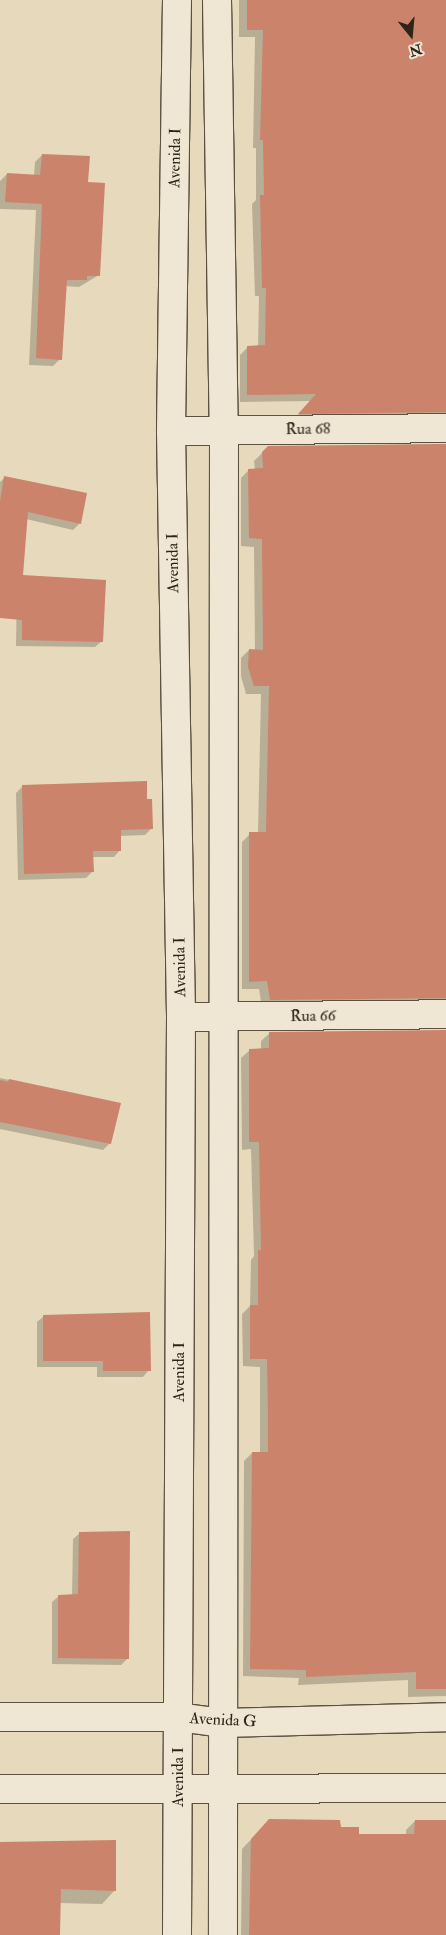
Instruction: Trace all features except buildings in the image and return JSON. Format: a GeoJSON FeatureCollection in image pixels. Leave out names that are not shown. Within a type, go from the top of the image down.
{"type":"FeatureCollection","features":[{"type":"Feature","properties":{"kind":"street","name":"Avenida I"},"geometry":{"type":"LineString","coordinates":[[177,0],[171,432],[181,1017],[178,1935]]}},
{"type":"Feature","properties":{"kind":"street"},"geometry":{"type":"LineString","coordinates":[[217,0],[224,430],[222,1017],[223,1935]]}},
{"type":"Feature","properties":{"kind":"street","name":"Rua 68"},"geometry":{"type":"LineString","coordinates":[[171,432],[446,428]]}},
{"type":"Feature","properties":{"kind":"street","name":"Rua 66"},"geometry":{"type":"LineString","coordinates":[[181,1017],[446,1014]]}},
{"type":"Feature","properties":{"kind":"street","name":"Avenida G"},"geometry":{"type":"LineString","coordinates":[[0,1717],[178,1717],[222,1723],[446,1717]]}},
{"type":"Feature","properties":{"kind":"street"},"geometry":{"type":"LineString","coordinates":[[0,1789],[446,1788]]}}]}
